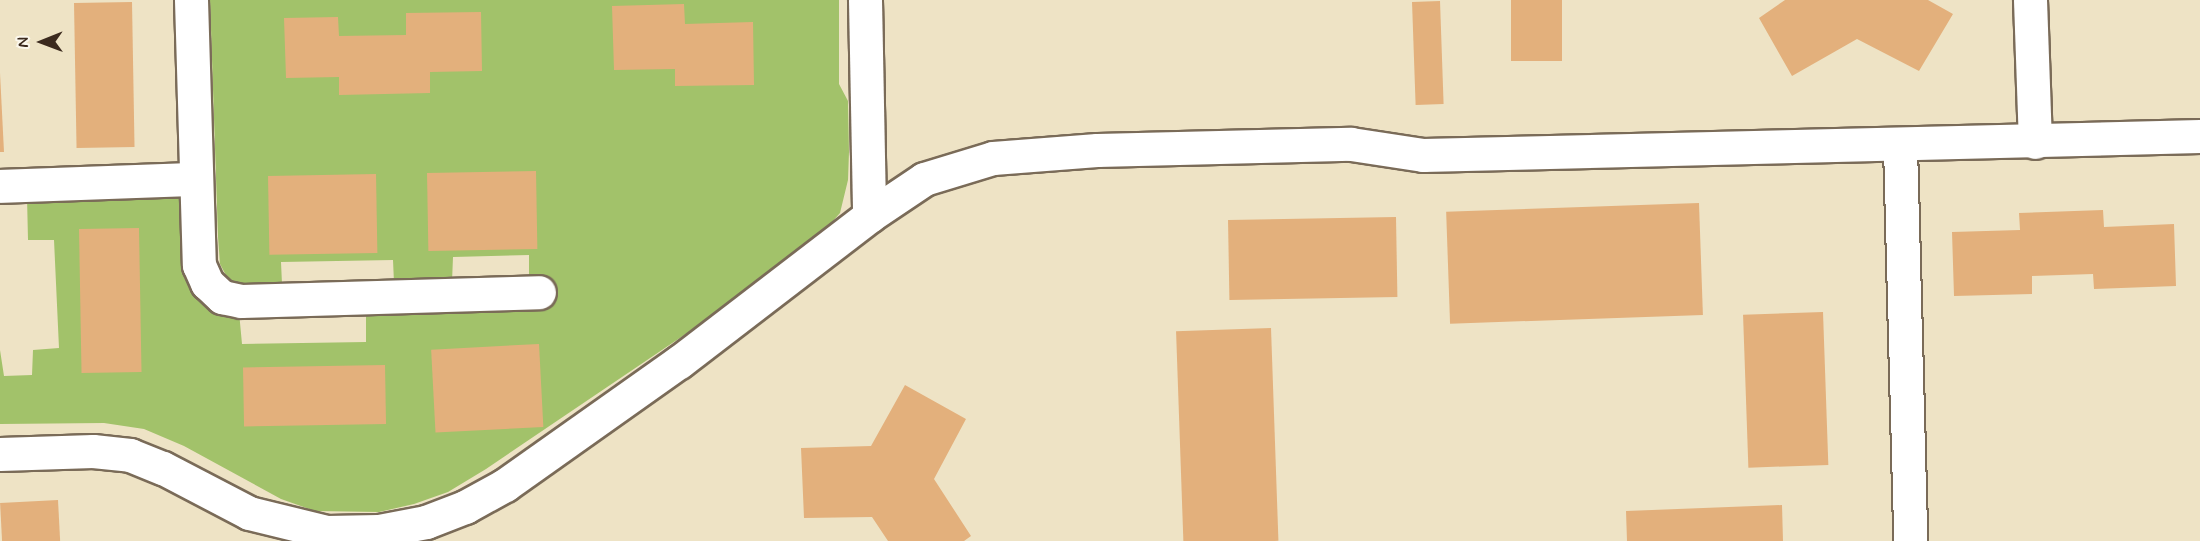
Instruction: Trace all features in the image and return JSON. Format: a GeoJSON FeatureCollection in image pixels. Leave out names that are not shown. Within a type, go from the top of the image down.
{"type":"FeatureCollection","features":[{"type":"Feature","properties":{"kind":"lane"},"geometry":{"type":"LineString","coordinates":[[190,0],[199,265],[207,283],[222,297],[241,301],[539,292]]}},
{"type":"Feature","properties":{"kind":"lane"},"geometry":{"type":"LineString","coordinates":[[865,0],[869,216]]}},
{"type":"Feature","properties":{"kind":"lane"},"geometry":{"type":"LineString","coordinates":[[2030,0],[2035,142]]}},
{"type":"Feature","properties":{"kind":"lane"},"geometry":{"type":"LineString","coordinates":[[0,454],[93,451],[130,455],[163,468],[249,513],[327,532],[379,531],[426,522],[465,507],[514,478],[679,362],[869,216],[942,171],[993,158],[1042,153],[1351,144],[1423,155],[1900,146],[2200,136]]}},
{"type":"Feature","properties":{"kind":"lane"},"geometry":{"type":"LineString","coordinates":[[1900,146],[1911,541]]}},
{"type":"Feature","properties":{"kind":"lane"},"geometry":{"type":"LineString","coordinates":[[0,186],[195,178]]}},
{"type":"Feature","properties":{"kind":"green space"},"geometry":{"type":"Polygon","coordinates":[[[210,0],[839,0],[839,84],[848,101],[849,152],[848,180],[840,213],[816,240],[696,327],[486,469],[448,492],[414,504],[379,512],[315,511],[281,499],[184,446],[144,429],[104,423],[0,424],[0,350],[4,376],[32,375],[33,350],[59,348],[54,240],[28,240],[27,197],[164,194],[182,199],[239,312],[242,344],[366,342],[366,308],[551,303],[551,281],[529,279],[529,255],[453,257],[452,282],[394,283],[393,260],[281,262],[282,284],[238,284],[228,279],[220,264],[218,237],[210,0]]]}},
{"type":"Feature","properties":{"kind":"building"},"geometry":{"type":"Polygon","coordinates":[[[1511,0],[1562,0],[1562,61],[1511,61],[1511,0]]]}},
{"type":"Feature","properties":{"kind":"building"},"geometry":{"type":"Polygon","coordinates":[[[1785,0],[1928,0],[1953,14],[1919,71],[1857,39],[1792,76],[1759,18],[1785,0]]]}},
{"type":"Feature","properties":{"kind":"building"},"geometry":{"type":"Polygon","coordinates":[[[1440,1],[1444,104],[1416,105],[1412,2],[1440,1]]]}},
{"type":"Feature","properties":{"kind":"building"},"geometry":{"type":"Polygon","coordinates":[[[132,2],[135,147],[77,148],[74,3],[132,2]]]}},
{"type":"Feature","properties":{"kind":"building"},"geometry":{"type":"Polygon","coordinates":[[[684,4],[685,24],[753,22],[754,85],[675,86],[675,69],[614,70],[612,6],[684,4]]]}},
{"type":"Feature","properties":{"kind":"building"},"geometry":{"type":"Polygon","coordinates":[[[481,12],[482,71],[430,72],[430,93],[339,95],[339,77],[286,78],[284,18],[338,17],[339,36],[406,35],[406,13],[481,12]]]}},
{"type":"Feature","properties":{"kind":"building"},"geometry":{"type":"Polygon","coordinates":[[[0,73],[4,152],[0,152],[0,73]]]}},
{"type":"Feature","properties":{"kind":"building"},"geometry":{"type":"Polygon","coordinates":[[[536,171],[537,249],[428,251],[427,173],[536,171]]]}},
{"type":"Feature","properties":{"kind":"building"},"geometry":{"type":"Polygon","coordinates":[[[376,174],[377,253],[269,255],[268,176],[376,174]]]}},
{"type":"Feature","properties":{"kind":"building"},"geometry":{"type":"Polygon","coordinates":[[[1699,203],[1703,315],[1450,324],[1446,212],[1699,203]]]}},
{"type":"Feature","properties":{"kind":"building"},"geometry":{"type":"Polygon","coordinates":[[[2103,210],[2104,227],[2174,224],[2176,286],[2094,289],[2093,274],[2032,276],[2032,294],[1954,296],[1952,232],[2020,230],[2019,213],[2103,210]]]}},
{"type":"Feature","properties":{"kind":"building"},"geometry":{"type":"Polygon","coordinates":[[[1396,217],[1397,297],[1229,300],[1228,220],[1396,217]]]}},
{"type":"Feature","properties":{"kind":"building"},"geometry":{"type":"Polygon","coordinates":[[[139,228],[142,372],[82,373],[79,229],[139,228]]]}},
{"type":"Feature","properties":{"kind":"building"},"geometry":{"type":"Polygon","coordinates":[[[1823,312],[1828,465],[1748,468],[1743,315],[1823,312]]]}},
{"type":"Feature","properties":{"kind":"building"},"geometry":{"type":"Polygon","coordinates":[[[1271,328],[1278,541],[1183,541],[1176,331],[1271,328]]]}},
{"type":"Feature","properties":{"kind":"building"},"geometry":{"type":"Polygon","coordinates":[[[539,344],[543,427],[435,433],[431,350],[539,344]]]}},
{"type":"Feature","properties":{"kind":"building"},"geometry":{"type":"Polygon","coordinates":[[[385,365],[386,424],[244,426],[243,367],[385,365]]]}},
{"type":"Feature","properties":{"kind":"building"},"geometry":{"type":"Polygon","coordinates":[[[905,385],[966,419],[934,479],[971,536],[964,541],[888,541],[872,517],[804,518],[801,448],[871,446],[905,385]]]}},
{"type":"Feature","properties":{"kind":"building"},"geometry":{"type":"Polygon","coordinates":[[[58,500],[60,541],[2,541],[0,503],[58,500]]]}},
{"type":"Feature","properties":{"kind":"building"},"geometry":{"type":"Polygon","coordinates":[[[1782,505],[1783,541],[1627,541],[1626,511],[1782,505]]]}}]}
